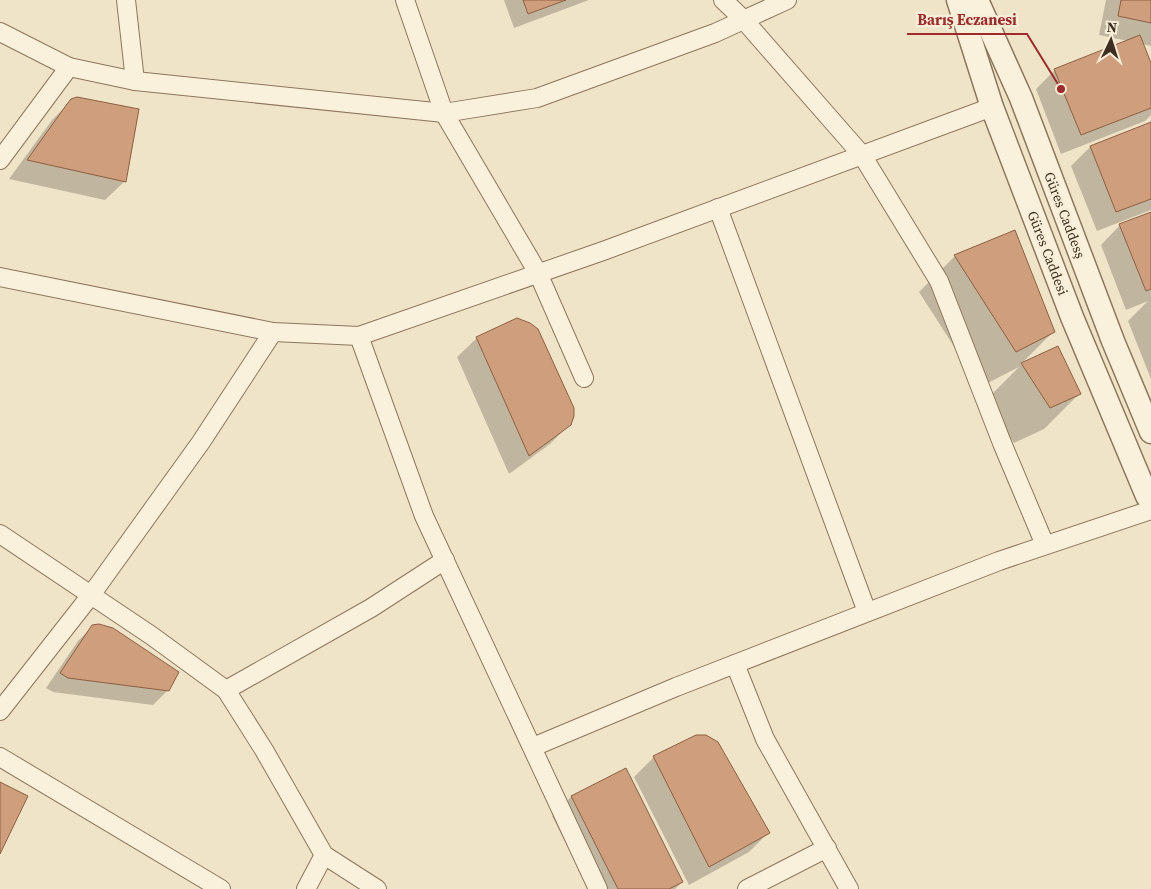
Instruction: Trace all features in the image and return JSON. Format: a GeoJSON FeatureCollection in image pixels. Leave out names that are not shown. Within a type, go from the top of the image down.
{"type":"FeatureCollection","features":[{"type":"Feature","properties":{"kind":"street"},"geometry":{"type":"LineString","coordinates":[[126,0],[135,80]]}},
{"type":"Feature","properties":{"kind":"street"},"geometry":{"type":"LineString","coordinates":[[405,0],[444,113],[538,273],[584,378]]}},
{"type":"Feature","properties":{"kind":"street"},"geometry":{"type":"LineString","coordinates":[[724,0],[743,19],[862,155],[939,281],[1002,443],[1045,545]]}},
{"type":"Feature","properties":{"kind":"street"},"geometry":{"type":"LineString","coordinates":[[0,32],[69,67],[135,80],[444,113],[537,98],[714,33],[787,0]]}},
{"type":"Feature","properties":{"kind":"street","name":"Güres Caddesi"},"geometry":{"type":"LineString","coordinates":[[958,0],[992,107],[1072,317],[1151,502]]}},
{"type":"Feature","properties":{"kind":"street","name":"Güres Caddesş"},"geometry":{"type":"LineString","coordinates":[[977,0],[1021,98],[1113,341],[1151,432]]}},
{"type":"Feature","properties":{"kind":"street"},"geometry":{"type":"LineString","coordinates":[[0,160],[69,67]]}},
{"type":"Feature","properties":{"kind":"street"},"geometry":{"type":"LineString","coordinates":[[0,277],[273,332],[359,336],[718,208],[992,107]]}},
{"type":"Feature","properties":{"kind":"street"},"geometry":{"type":"LineString","coordinates":[[718,208],[866,612]]}},
{"type":"Feature","properties":{"kind":"street"},"geometry":{"type":"LineString","coordinates":[[0,711],[92,595],[200,442],[273,332]]}},
{"type":"Feature","properties":{"kind":"street"},"geometry":{"type":"LineString","coordinates":[[359,336],[424,516],[598,889]]}},
{"type":"Feature","properties":{"kind":"street"},"geometry":{"type":"LineString","coordinates":[[532,747],[734,664],[999,561],[1151,510]]}},
{"type":"Feature","properties":{"kind":"street"},"geometry":{"type":"LineString","coordinates":[[0,534],[152,636],[226,690],[264,750],[324,856],[377,889]]}},
{"type":"Feature","properties":{"kind":"street"},"geometry":{"type":"LineString","coordinates":[[226,690],[371,608],[445,560]]}},
{"type":"Feature","properties":{"kind":"street"},"geometry":{"type":"LineString","coordinates":[[734,664],[765,738],[850,889]]}},
{"type":"Feature","properties":{"kind":"street"},"geometry":{"type":"LineString","coordinates":[[0,757],[221,889]]}},
{"type":"Feature","properties":{"kind":"street"},"geometry":{"type":"LineString","coordinates":[[746,889],[827,848]]}},
{"type":"Feature","properties":{"kind":"street"},"geometry":{"type":"LineString","coordinates":[[306,889],[324,856]]}},
{"type":"Feature","properties":{"kind":"building"},"geometry":{"type":"Polygon","coordinates":[[[523,0],[566,0],[528,14],[523,0]]]}},
{"type":"Feature","properties":{"kind":"building"},"geometry":{"type":"Polygon","coordinates":[[[1121,0],[1151,0],[1151,23],[1118,16],[1121,0]]]}},
{"type":"Feature","properties":{"kind":"building"},"geometry":{"type":"Polygon","coordinates":[[[1140,35],[1151,63],[1151,108],[1081,135],[1054,69],[1140,35]]]}},
{"type":"Feature","properties":{"kind":"building"},"geometry":{"type":"Polygon","coordinates":[[[77,97],[139,109],[126,182],[27,160],[67,104],[71,99],[77,97]]]}},
{"type":"Feature","properties":{"kind":"building"},"geometry":{"type":"Polygon","coordinates":[[[1151,122],[1151,199],[1116,212],[1090,146],[1151,122]]]}},
{"type":"Feature","properties":{"kind":"building"},"geometry":{"type":"Polygon","coordinates":[[[1151,212],[1151,289],[1146,291],[1119,224],[1151,212]]]}},
{"type":"Feature","properties":{"kind":"building"},"geometry":{"type":"Polygon","coordinates":[[[1015,230],[1055,332],[1016,352],[954,255],[1015,230]]]}},
{"type":"Feature","properties":{"kind":"building"},"geometry":{"type":"Polygon","coordinates":[[[517,318],[530,323],[538,329],[574,408],[571,425],[529,456],[476,337],[517,318]]]}},
{"type":"Feature","properties":{"kind":"building"},"geometry":{"type":"Polygon","coordinates":[[[1058,346],[1081,394],[1050,408],[1021,363],[1058,346]]]}},
{"type":"Feature","properties":{"kind":"building"},"geometry":{"type":"Polygon","coordinates":[[[99,624],[113,628],[179,672],[169,691],[68,678],[60,673],[92,625],[99,624]]]}},
{"type":"Feature","properties":{"kind":"building"},"geometry":{"type":"Polygon","coordinates":[[[696,735],[706,735],[718,742],[770,833],[709,867],[653,756],[696,735]]]}},
{"type":"Feature","properties":{"kind":"building"},"geometry":{"type":"Polygon","coordinates":[[[626,768],[683,882],[669,889],[618,889],[571,796],[626,768]]]}},
{"type":"Feature","properties":{"kind":"building"},"geometry":{"type":"Polygon","coordinates":[[[0,782],[28,796],[0,854],[0,782]]]}},
{"type":"Feature","properties":{"kind":"place","name":"Barış Eczanesi"},"geometry":{"type":"Point","coordinates":[1061,89]}}]}
